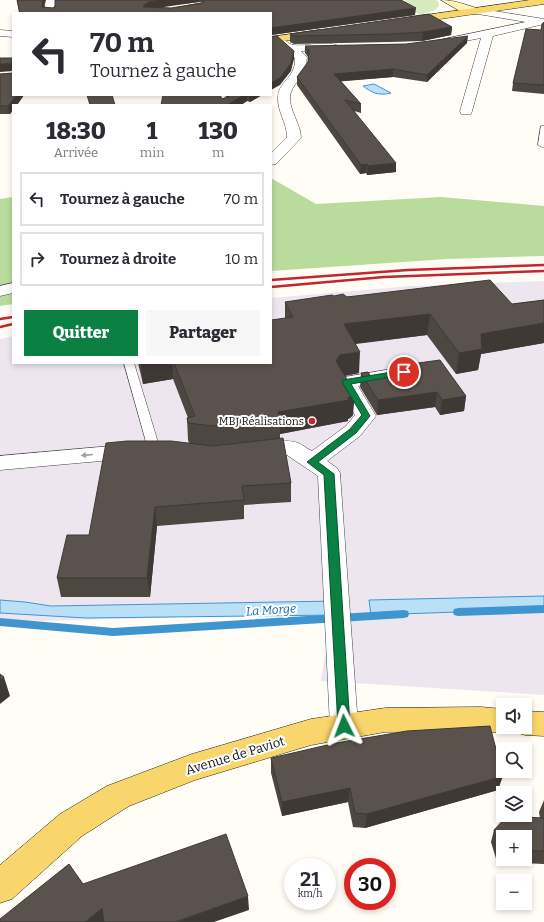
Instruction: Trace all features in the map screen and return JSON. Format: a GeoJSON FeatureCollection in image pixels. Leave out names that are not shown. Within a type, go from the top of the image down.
{"type":"FeatureCollection","features":[{"type":"Feature","properties":{"kind":"main road"},"geometry":{"type":"LineString","coordinates":[[443,16],[446,0],[462,8],[476,11]]}},
{"type":"Feature","properties":{"kind":"main road"},"geometry":{"type":"LineString","coordinates":[[458,0],[479,5],[488,9]]}},
{"type":"Feature","properties":{"kind":"main road"},"geometry":{"type":"LineString","coordinates":[[391,23],[544,1]]}},
{"type":"Feature","properties":{"kind":"main road"},"geometry":{"type":"LineString","coordinates":[[274,40],[331,32]]}},
{"type":"Feature","properties":{"kind":"main road","name":"Avenue de Paviot"},"geometry":{"type":"LineString","coordinates":[[0,887],[71,826],[118,796],[192,767],[311,732],[344,726],[385,720],[481,718],[496,720]]}},
{"type":"Feature","properties":{"kind":"main road"},"geometry":{"type":"LineString","coordinates":[[532,723],[544,724]]}},
{"type":"Feature","properties":{"kind":"street"},"geometry":{"type":"LineString","coordinates":[[49,12],[51,0]]}},
{"type":"Feature","properties":{"kind":"street"},"geometry":{"type":"LineString","coordinates":[[476,11],[542,22]]}},
{"type":"Feature","properties":{"kind":"street"},"geometry":{"type":"LineString","coordinates":[[426,45],[488,34],[542,22]]}},
{"type":"Feature","properties":{"kind":"street"},"geometry":{"type":"LineString","coordinates":[[0,33],[12,34]]}},
{"type":"Feature","properties":{"kind":"street"},"geometry":{"type":"LineString","coordinates":[[466,112],[488,34]]}},
{"type":"Feature","properties":{"kind":"street"},"geometry":{"type":"LineString","coordinates":[[272,160],[294,138],[294,130],[286,109],[284,97],[287,86],[300,69],[301,58],[292,49],[274,40]]}},
{"type":"Feature","properties":{"kind":"street"},"geometry":{"type":"LineString","coordinates":[[292,49],[345,49]]}},
{"type":"Feature","properties":{"kind":"street"},"geometry":{"type":"LineString","coordinates":[[0,291],[12,288]]}},
{"type":"Feature","properties":{"kind":"street"},"geometry":{"type":"LineString","coordinates":[[312,462],[353,431],[366,416],[346,382],[433,368]]}},
{"type":"Feature","properties":{"kind":"street"},"geometry":{"type":"LineString","coordinates":[[237,454],[291,448],[329,474],[344,726]]}},
{"type":"Feature","properties":{"kind":"street"},"geometry":{"type":"LineString","coordinates":[[0,462],[154,449],[176,452]]}},
{"type":"Feature","properties":{"kind":"lane"},"geometry":{"type":"LineString","coordinates":[[222,96],[220,97],[224,104]]}},
{"type":"Feature","properties":{"kind":"lane"},"geometry":{"type":"LineString","coordinates":[[542,145],[544,128]]}},
{"type":"Feature","properties":{"kind":"lane"},"geometry":{"type":"LineString","coordinates":[[129,364],[154,449]]}},
{"type":"Feature","properties":{"kind":"shaded area"},"geometry":{"type":"Polygon","coordinates":[[[544,281],[544,695],[321,681],[332,613],[41,621],[0,619],[0,339],[12,336],[12,364],[272,364],[272,298],[411,286],[544,281]]]}},
{"type":"Feature","properties":{"kind":"green space"},"geometry":{"type":"Polygon","coordinates":[[[407,0],[435,0],[438,1],[439,6],[435,10],[420,15],[399,4],[399,2],[407,0]]]}},
{"type":"Feature","properties":{"kind":"green space"},"geometry":{"type":"Polygon","coordinates":[[[272,179],[316,204],[441,197],[544,206],[544,256],[447,259],[272,271],[272,179]]]}},
{"type":"Feature","properties":{"kind":"green space"},"geometry":{"type":"Polygon","coordinates":[[[12,197],[12,304],[0,306],[0,199],[12,197]]]}},
{"type":"Feature","properties":{"kind":"water"},"geometry":{"type":"Polygon","coordinates":[[[374,84],[391,93],[376,93],[363,86],[374,84]]]}},
{"type":"Feature","properties":{"kind":"water"},"geometry":{"type":"Polygon","coordinates":[[[544,596],[544,609],[371,615],[369,600],[544,596]]]}},
{"type":"Feature","properties":{"kind":"water"},"geometry":{"type":"Polygon","coordinates":[[[0,600],[51,606],[336,601],[338,615],[86,618],[0,613],[0,600]]]}},
{"type":"Feature","properties":{"kind":"building"},"geometry":{"type":"Polygon","coordinates":[[[17,0],[43,0],[42,7],[53,8],[55,6],[55,0],[162,0],[149,2],[143,7],[171,8],[203,3],[204,0],[401,0],[416,8],[272,28],[272,12],[20,12],[17,0]]]}},
{"type":"Feature","properties":{"kind":"building"},"geometry":{"type":"Polygon","coordinates":[[[429,14],[452,27],[423,32],[392,34],[294,36],[290,34],[429,14]]]}},
{"type":"Feature","properties":{"kind":"building"},"geometry":{"type":"Polygon","coordinates":[[[544,22],[544,85],[513,83],[526,29],[541,30],[544,22]]]}},
{"type":"Feature","properties":{"kind":"building"},"geometry":{"type":"Polygon","coordinates":[[[277,36],[294,51],[291,63],[280,78],[272,82],[272,37],[277,36]]]}},
{"type":"Feature","properties":{"kind":"building"},"geometry":{"type":"Polygon","coordinates":[[[468,36],[427,75],[393,69],[334,74],[361,104],[345,100],[396,163],[368,166],[367,164],[361,165],[297,77],[308,62],[309,50],[305,46],[406,44],[468,36]]]}},
{"type":"Feature","properties":{"kind":"building"},"geometry":{"type":"Polygon","coordinates":[[[0,58],[12,58],[12,63],[0,64],[0,58]]]}},
{"type":"Feature","properties":{"kind":"building"},"geometry":{"type":"Polygon","coordinates":[[[12,73],[12,96],[16,96],[8,106],[0,106],[0,74],[12,73]]]}},
{"type":"Feature","properties":{"kind":"building"},"geometry":{"type":"Polygon","coordinates":[[[87,96],[112,96],[115,104],[90,104],[87,96]]]}},
{"type":"Feature","properties":{"kind":"building"},"geometry":{"type":"Polygon","coordinates":[[[163,96],[220,96],[222,99],[228,96],[242,96],[229,104],[161,104],[163,96]]]}},
{"type":"Feature","properties":{"kind":"building"},"geometry":{"type":"Polygon","coordinates":[[[490,280],[512,304],[544,300],[544,323],[481,334],[482,349],[459,353],[430,314],[344,324],[360,352],[340,355],[336,361],[355,393],[352,397],[348,397],[349,400],[278,412],[280,419],[213,426],[188,423],[187,418],[195,416],[174,364],[272,364],[272,320],[293,317],[285,302],[343,294],[347,297],[490,280]]]}},
{"type":"Feature","properties":{"kind":"building"},"geometry":{"type":"Polygon","coordinates":[[[440,360],[466,396],[442,400],[437,392],[378,400],[361,373],[368,372],[371,377],[422,370],[418,363],[440,360]]]}},
{"type":"Feature","properties":{"kind":"building"},"geometry":{"type":"Polygon","coordinates":[[[283,438],[291,483],[242,486],[244,500],[155,507],[147,578],[57,578],[67,535],[89,535],[106,443],[127,441],[171,441],[213,446],[283,438]]]}},
{"type":"Feature","properties":{"kind":"building"},"geometry":{"type":"Polygon","coordinates":[[[0,674],[4,677],[0,680],[0,674]]]}},
{"type":"Feature","properties":{"kind":"building"},"geometry":{"type":"Polygon","coordinates":[[[490,726],[496,749],[496,778],[367,814],[355,813],[350,788],[282,802],[271,758],[336,743],[407,731],[490,726]]]}},
{"type":"Feature","properties":{"kind":"building"},"geometry":{"type":"Polygon","coordinates":[[[532,817],[544,818],[544,851],[532,851],[532,830],[496,830],[496,836],[494,830],[501,822],[532,822],[532,817]]]}},
{"type":"Feature","properties":{"kind":"building"},"geometry":{"type":"Polygon","coordinates":[[[226,834],[248,896],[175,922],[104,922],[102,908],[85,922],[0,922],[0,919],[69,864],[83,884],[226,834]]]}},
{"type":"Feature","properties":{"kind":"waterway","name":"La Morge"},"geometry":{"type":"LineString","coordinates":[[458,612],[544,609]]}},
{"type":"Feature","properties":{"kind":"waterway","name":"La Morge"},"geometry":{"type":"LineString","coordinates":[[0,622],[113,632],[404,614]]}},
{"type":"Feature","properties":{"kind":"railway"},"geometry":{"type":"LineString","coordinates":[[272,280],[408,270],[544,265]]}},
{"type":"Feature","properties":{"kind":"railway"},"geometry":{"type":"LineString","coordinates":[[272,287],[384,277],[544,271]]}},
{"type":"Feature","properties":{"kind":"railway"},"geometry":{"type":"LineString","coordinates":[[0,319],[12,317]]}},
{"type":"Feature","properties":{"kind":"railway"},"geometry":{"type":"LineString","coordinates":[[0,327],[12,324]]}},
{"type":"Feature","properties":{"kind":"place","name":"MBJ Réalisations"},"geometry":{"type":"Point","coordinates":[312,421]}},
{"type":"Feature","properties":{"kind":"route"},"geometry":{"type":"LineString","coordinates":[[344,726],[329,474],[312,462],[353,431],[366,416],[346,382],[404,372]]}}]}
